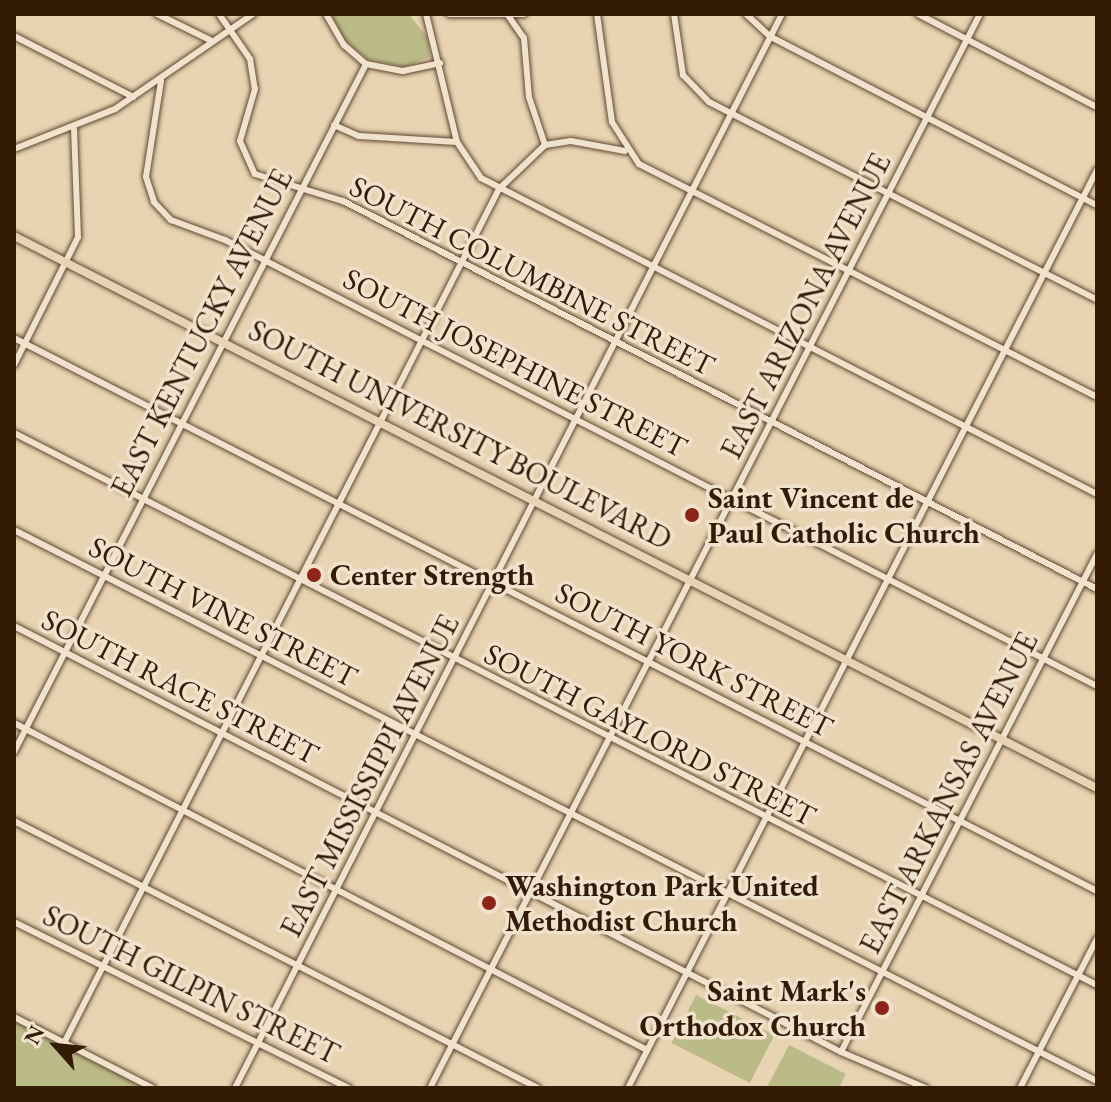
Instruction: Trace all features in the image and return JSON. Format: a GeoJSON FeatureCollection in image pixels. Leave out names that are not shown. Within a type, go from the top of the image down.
{"type":"FeatureCollection","features":[{"type":"Feature","properties":{"kind":"main road","name":"SOUTH UNIVERSITY BOULEVARD"},"geometry":{"type":"LineString","coordinates":[[14,236],[1097,788]]}},
{"type":"Feature","properties":{"kind":"street"},"geometry":{"type":"LineString","coordinates":[[157,14],[210,40]]}},
{"type":"Feature","properties":{"kind":"street"},"geometry":{"type":"LineString","coordinates":[[219,14],[232,28]]}},
{"type":"Feature","properties":{"kind":"street"},"geometry":{"type":"LineString","coordinates":[[14,149],[74,129],[133,97],[161,81],[210,40],[253,14]]}},
{"type":"Feature","properties":{"kind":"street"},"geometry":{"type":"LineString","coordinates":[[326,14],[344,45],[366,64],[403,71],[440,63]]}},
{"type":"Feature","properties":{"kind":"street"},"geometry":{"type":"LineString","coordinates":[[426,14],[457,142],[481,178],[963,428],[1097,494]]}},
{"type":"Feature","properties":{"kind":"street"},"geometry":{"type":"LineString","coordinates":[[449,14],[524,14]]}},
{"type":"Feature","properties":{"kind":"street"},"geometry":{"type":"LineString","coordinates":[[597,14],[605,97],[625,151]]}},
{"type":"Feature","properties":{"kind":"street"},"geometry":{"type":"LineString","coordinates":[[674,14],[683,75],[709,102],[1097,300]]}},
{"type":"Feature","properties":{"kind":"street"},"geometry":{"type":"LineString","coordinates":[[746,14],[771,37],[1097,205]]}},
{"type":"Feature","properties":{"kind":"street","name":"EAST MISSISSIPPI AVENUE"},"geometry":{"type":"LineString","coordinates":[[235,1088],[782,14]]}},
{"type":"Feature","properties":{"kind":"street"},"geometry":{"type":"LineString","coordinates":[[918,14],[1097,107]]}},
{"type":"Feature","properties":{"kind":"street","name":"EAST ARIZONA AVENUE"},"geometry":{"type":"LineString","coordinates":[[430,1088],[980,14]]}},
{"type":"Feature","properties":{"kind":"street"},"geometry":{"type":"LineString","coordinates":[[510,16],[545,145]]}},
{"type":"Feature","properties":{"kind":"street","name":"SOUTH COLUMBINE STREET"},"geometry":{"type":"LineString","coordinates":[[232,28],[255,89],[242,159],[255,174],[301,188],[460,262],[1097,589]]}},
{"type":"Feature","properties":{"kind":"street"},"geometry":{"type":"LineString","coordinates":[[14,36],[133,97]]}},
{"type":"Feature","properties":{"kind":"street","name":"EAST KENTUCKY AVENUE"},"geometry":{"type":"LineString","coordinates":[[14,752],[366,64]]}},
{"type":"Feature","properties":{"kind":"street","name":"SOUTH JOSEPHINE STREET"},"geometry":{"type":"LineString","coordinates":[[161,81],[146,177],[154,202],[171,220],[264,260],[1097,686]]}},
{"type":"Feature","properties":{"kind":"street"},"geometry":{"type":"LineString","coordinates":[[334,125],[359,136],[457,142]]}},
{"type":"Feature","properties":{"kind":"street"},"geometry":{"type":"LineString","coordinates":[[14,365],[67,262],[79,229],[74,129]]}},
{"type":"Feature","properties":{"kind":"street"},"geometry":{"type":"LineString","coordinates":[[64,1043],[499,189],[545,145],[571,141],[625,151],[692,192],[1097,397]]}},
{"type":"Feature","properties":{"kind":"street"},"geometry":{"type":"LineString","coordinates":[[628,1088],[1097,170]]}},
{"type":"Feature","properties":{"kind":"street","name":"SOUTH YORK STREET"},"geometry":{"type":"LineString","coordinates":[[14,338],[1097,891]]}},
{"type":"Feature","properties":{"kind":"street","name":"SOUTH GAYLORD STREET"},"geometry":{"type":"LineString","coordinates":[[14,433],[921,899],[1076,978],[1097,985]]}},
{"type":"Feature","properties":{"kind":"street","name":"SOUTH VINE STREET"},"geometry":{"type":"LineString","coordinates":[[14,530],[724,896],[1097,1081]]}},
{"type":"Feature","properties":{"kind":"street","name":"EAST ARKANSAS AVENUE"},"geometry":{"type":"LineString","coordinates":[[841,1052],[1097,554]]}},
{"type":"Feature","properties":{"kind":"street","name":"SOUTH RACE STREET"},"geometry":{"type":"LineString","coordinates":[[14,626],[841,1052],[926,1088]]}},
{"type":"Feature","properties":{"kind":"street"},"geometry":{"type":"LineString","coordinates":[[14,723],[647,1050]]}},
{"type":"Feature","properties":{"kind":"street"},"geometry":{"type":"LineString","coordinates":[[14,821],[538,1088]]}},
{"type":"Feature","properties":{"kind":"street","name":"SOUTH GILPIN STREET"},"geometry":{"type":"LineString","coordinates":[[14,922],[349,1088]]}},
{"type":"Feature","properties":{"kind":"street"},"geometry":{"type":"LineString","coordinates":[[1020,1088],[1097,939]]}},
{"type":"Feature","properties":{"kind":"street"},"geometry":{"type":"LineString","coordinates":[[14,1017],[153,1088]]}},
{"type":"Feature","properties":{"kind":"green space"},"geometry":{"type":"Polygon","coordinates":[[[332,14],[409,14],[427,37],[430,57],[404,67],[368,59],[343,39],[332,14]]]}},
{"type":"Feature","properties":{"kind":"green space"},"geometry":{"type":"Polygon","coordinates":[[[696,995],[774,1035],[750,1083],[671,1043],[696,995]]]}},
{"type":"Feature","properties":{"kind":"green space"},"geometry":{"type":"Polygon","coordinates":[[[14,1021],[146,1088],[14,1088],[14,1021]]]}},
{"type":"Feature","properties":{"kind":"green space"},"geometry":{"type":"Polygon","coordinates":[[[789,1045],[846,1074],[839,1088],[767,1087],[789,1045]]]}},
{"type":"Feature","properties":{"kind":"place","name":"Saint Vincent de Paul Catholic Church"},"geometry":{"type":"Point","coordinates":[692,515]}},
{"type":"Feature","properties":{"kind":"place","name":"Center Strength"},"geometry":{"type":"Point","coordinates":[314,575]}},
{"type":"Feature","properties":{"kind":"place","name":"Washington Park United Methodist Church"},"geometry":{"type":"Point","coordinates":[489,903]}},
{"type":"Feature","properties":{"kind":"place","name":"Saint Mark's Orthodox Church"},"geometry":{"type":"Point","coordinates":[882,1008]}}]}
